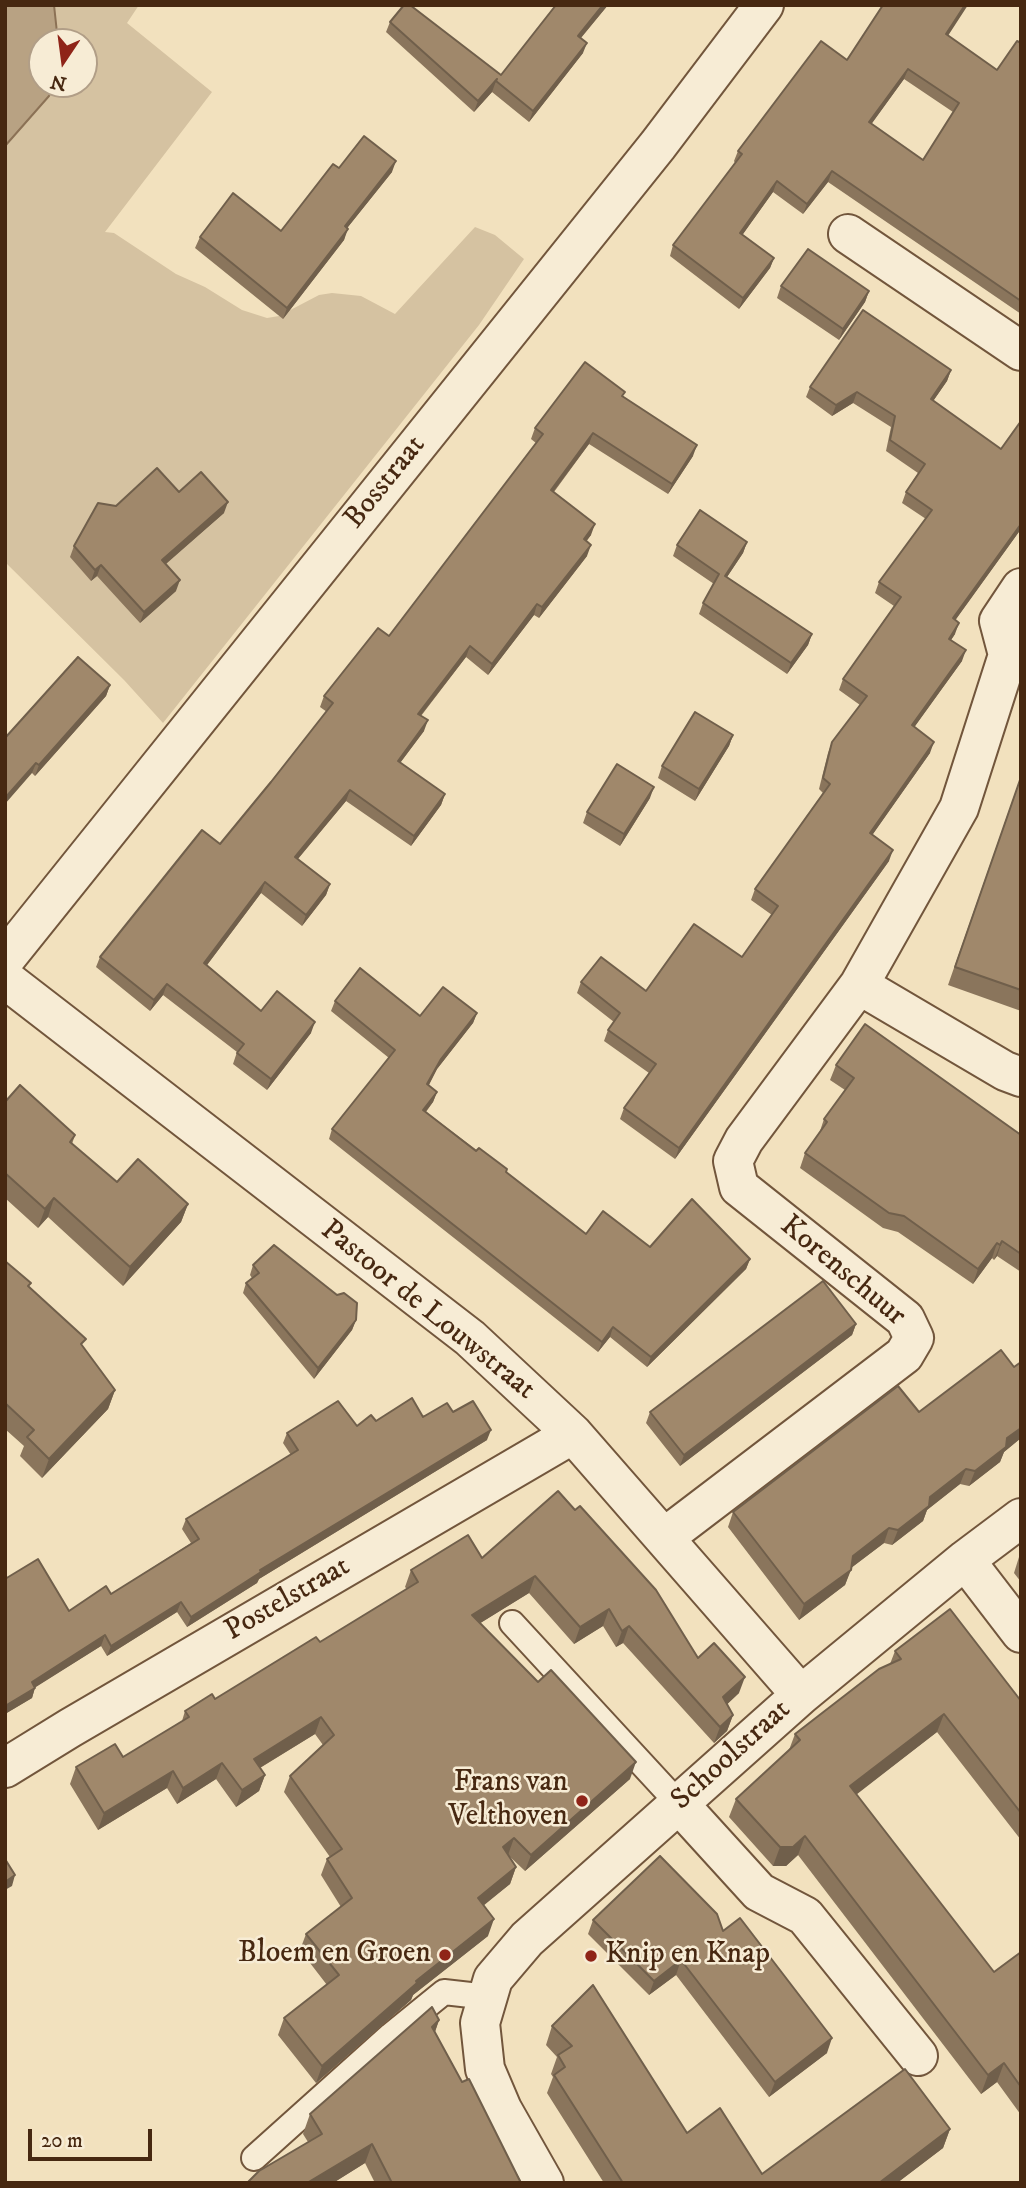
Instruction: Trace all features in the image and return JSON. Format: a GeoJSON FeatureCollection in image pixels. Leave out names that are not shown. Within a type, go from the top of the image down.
{"type":"FeatureCollection","features":[{"type":"Feature","properties":{"kind":"street","name":"Bosstraat"},"geometry":{"type":"LineString","coordinates":[[5,959],[649,155],[764,5]]}},
{"type":"Feature","properties":{"kind":"street"},"geometry":{"type":"LineString","coordinates":[[848,234],[1021,351]]}},
{"type":"Feature","properties":{"kind":"street","name":"Korenschuur"},"geometry":{"type":"LineString","coordinates":[[665,1537],[904,1355],[914,1338],[905,1319],[739,1187],[733,1161],[744,1140],[859,985],[959,808],[1008,655],[999,621],[1021,589]]}},
{"type":"Feature","properties":{"kind":"street","name":"Pastoor de Louwstraat"},"geometry":{"type":"LineString","coordinates":[[5,979],[470,1338],[573,1434],[801,1695]]}},
{"type":"Feature","properties":{"kind":"street"},"geometry":{"type":"LineString","coordinates":[[859,985],[1006,1071],[1021,1077]]}},
{"type":"Feature","properties":{"kind":"street","name":"Postelstraat"},"geometry":{"type":"LineString","coordinates":[[5,1768],[573,1434]]}},
{"type":"Feature","properties":{"kind":"street","name":"Schoolstraat"},"geometry":{"type":"LineString","coordinates":[[484,2010],[493,1979],[527,1939],[801,1695],[965,1560],[1021,1518]]}},
{"type":"Feature","properties":{"kind":"street"},"geometry":{"type":"LineString","coordinates":[[965,1560],[1021,1633]]}},
{"type":"Feature","properties":{"kind":"street"},"geometry":{"type":"LineString","coordinates":[[678,1803],[759,1892],[805,1916],[918,2056]]}},
{"type":"Feature","properties":{"kind":"street"},"geometry":{"type":"LineString","coordinates":[[484,2010],[485,2069],[502,2109],[544,2183]]}},
{"type":"Feature","properties":{"kind":"lane"},"geometry":{"type":"LineString","coordinates":[[512,1623],[678,1803]]}},
{"type":"Feature","properties":{"kind":"lane"},"geometry":{"type":"LineString","coordinates":[[254,2158],[400,2027],[444,1992],[484,2010]]}},
{"type":"Feature","properties":{"kind":"shaded area"},"geometry":{"type":"Polygon","coordinates":[[[5,5],[54,5],[56,28],[28,28],[28,98],[47,98],[5,146],[5,5]]]}},
{"type":"Feature","properties":{"kind":"shaded area"},"geometry":{"type":"Polygon","coordinates":[[[54,5],[139,5],[127,23],[212,92],[105,232],[114,233],[176,274],[205,287],[242,310],[267,318],[279,316],[319,295],[332,293],[361,296],[395,314],[475,227],[495,235],[524,259],[479,325],[163,723],[124,680],[5,562],[5,146],[47,98],[98,98],[98,28],[56,28],[54,5]]]}},
{"type":"Feature","properties":{"kind":"building"},"geometry":{"type":"Polygon","coordinates":[[[404,5],[410,5],[501,75],[556,5],[603,5],[578,36],[587,43],[533,111],[496,81],[497,79],[478,101],[390,22],[404,5]]]}},
{"type":"Feature","properties":{"kind":"building"},"geometry":{"type":"Polygon","coordinates":[[[883,5],[965,5],[946,34],[997,70],[1017,41],[1021,43],[1021,301],[832,171],[807,204],[777,181],[740,233],[774,258],[743,298],[673,245],[742,154],[738,151],[821,41],[847,60],[883,5]],[[908,69],[869,122],[923,160],[959,103],[908,69]]]}},
{"type":"Feature","properties":{"kind":"building"},"geometry":{"type":"Polygon","coordinates":[[[364,136],[396,161],[345,226],[348,229],[287,308],[200,237],[233,193],[281,231],[333,164],[339,168],[364,136]]]}},
{"type":"Feature","properties":{"kind":"building"},"geometry":{"type":"Polygon","coordinates":[[[808,249],[869,291],[843,329],[781,286],[808,249]]]}},
{"type":"Feature","properties":{"kind":"building"},"geometry":{"type":"Polygon","coordinates":[[[863,310],[951,370],[931,399],[1001,449],[1021,421],[1021,524],[953,618],[959,623],[949,639],[966,650],[912,725],[934,742],[870,833],[893,850],[679,1148],[624,1108],[656,1064],[608,1030],[620,1013],[581,982],[601,957],[646,991],[694,924],[742,957],[778,906],[755,889],[830,784],[823,778],[832,742],[867,696],[843,679],[901,597],[879,582],[932,510],[906,492],[925,464],[890,440],[895,416],[857,392],[836,405],[810,387],[863,310]]]}},
{"type":"Feature","properties":{"kind":"building"},"geometry":{"type":"Polygon","coordinates":[[[585,362],[625,392],[622,396],[697,445],[672,484],[593,433],[551,490],[595,524],[584,539],[591,545],[542,607],[537,604],[492,664],[470,646],[418,714],[428,720],[398,761],[445,794],[414,836],[350,790],[295,857],[330,884],[306,915],[265,882],[204,963],[261,1011],[277,991],[315,1022],[271,1079],[237,1053],[244,1044],[167,984],[154,1000],[100,957],[202,830],[220,844],[271,782],[333,703],[324,696],[378,628],[389,636],[543,434],[535,428],[585,362]]]}},
{"type":"Feature","properties":{"kind":"building"},"geometry":{"type":"Polygon","coordinates":[[[157,468],[179,492],[201,472],[228,502],[162,560],[180,580],[144,612],[101,565],[95,570],[74,546],[98,503],[116,506],[157,468]]]}},
{"type":"Feature","properties":{"kind":"building"},"geometry":{"type":"Polygon","coordinates":[[[700,510],[747,542],[725,576],[812,634],[791,663],[703,603],[719,574],[677,545],[700,510]]]}},
{"type":"Feature","properties":{"kind":"building"},"geometry":{"type":"Polygon","coordinates":[[[78,657],[110,685],[39,765],[36,763],[5,798],[5,738],[78,657]]]}},
{"type":"Feature","properties":{"kind":"building"},"geometry":{"type":"Polygon","coordinates":[[[695,712],[733,735],[699,789],[662,766],[695,712]]]}},
{"type":"Feature","properties":{"kind":"building"},"geometry":{"type":"Polygon","coordinates":[[[617,764],[654,787],[624,834],[587,812],[617,764]]]}},
{"type":"Feature","properties":{"kind":"building"},"geometry":{"type":"Polygon","coordinates":[[[1021,777],[1021,990],[955,967],[1021,777]]]}},
{"type":"Feature","properties":{"kind":"building"},"geometry":{"type":"Polygon","coordinates":[[[360,968],[420,1016],[443,987],[477,1013],[441,1059],[427,1084],[437,1092],[423,1110],[476,1151],[479,1148],[507,1169],[506,1172],[586,1234],[603,1211],[650,1247],[692,1199],[750,1259],[651,1357],[613,1327],[602,1342],[332,1129],[395,1050],[335,1001],[360,968]]]}},
{"type":"Feature","properties":{"kind":"building"},"geometry":{"type":"Polygon","coordinates":[[[865,1024],[1021,1135],[1021,1254],[1002,1241],[1000,1245],[997,1243],[978,1269],[904,1216],[889,1213],[805,1153],[827,1122],[824,1119],[854,1078],[836,1065],[865,1024]]]}},
{"type":"Feature","properties":{"kind":"building"},"geometry":{"type":"Polygon","coordinates":[[[20,1085],[75,1135],[70,1142],[117,1182],[138,1159],[188,1204],[130,1267],[54,1198],[45,1209],[5,1173],[5,1102],[20,1085]]]}},
{"type":"Feature","properties":{"kind":"building"},"geometry":{"type":"Polygon","coordinates":[[[274,1245],[337,1295],[344,1293],[357,1303],[356,1320],[318,1368],[246,1283],[259,1273],[253,1265],[274,1245]]]}},
{"type":"Feature","properties":{"kind":"building"},"geometry":{"type":"Polygon","coordinates":[[[5,1261],[31,1283],[28,1286],[86,1339],[81,1344],[115,1390],[49,1459],[27,1437],[34,1430],[5,1403],[5,1261]]]}},
{"type":"Feature","properties":{"kind":"building"},"geometry":{"type":"Polygon","coordinates":[[[823,1281],[856,1324],[684,1455],[650,1412],[823,1281]]]}},
{"type":"Feature","properties":{"kind":"building"},"geometry":{"type":"Polygon","coordinates":[[[1001,1350],[1014,1367],[1021,1362],[1021,1428],[1007,1438],[1006,1447],[975,1471],[966,1469],[930,1497],[929,1506],[898,1530],[889,1528],[853,1556],[851,1570],[804,1604],[733,1512],[898,1386],[919,1412],[1001,1350]]]}},
{"type":"Feature","properties":{"kind":"building"},"geometry":{"type":"Polygon","coordinates":[[[412,1398],[423,1417],[447,1403],[453,1412],[473,1401],[491,1430],[260,1570],[261,1572],[191,1617],[181,1602],[111,1646],[105,1635],[32,1682],[35,1688],[5,1706],[5,1579],[38,1559],[69,1611],[106,1586],[111,1594],[199,1539],[186,1519],[298,1450],[287,1433],[338,1401],[357,1426],[371,1415],[376,1421],[412,1398]]]}},
{"type":"Feature","properties":{"kind":"building"},"geometry":{"type":"Polygon","coordinates":[[[558,1491],[575,1510],[580,1506],[656,1590],[698,1658],[714,1643],[745,1677],[723,1697],[733,1715],[720,1727],[629,1626],[622,1631],[609,1609],[580,1627],[535,1576],[472,1615],[538,1682],[551,1670],[636,1762],[531,1855],[514,1838],[503,1847],[516,1867],[478,1898],[494,1919],[416,1981],[417,1983],[322,2066],[284,2018],[339,1975],[306,1934],[352,1898],[327,1859],[342,1849],[290,1776],[334,1735],[321,1717],[254,1759],[265,1775],[242,1790],[222,1763],[183,1788],[173,1771],[104,1813],[76,1767],[115,1744],[123,1757],[189,1717],[185,1711],[212,1694],[215,1699],[316,1637],[320,1642],[418,1582],[411,1570],[468,1535],[482,1558],[558,1491]]]}},
{"type":"Feature","properties":{"kind":"building"},"geometry":{"type":"Polygon","coordinates":[[[950,1609],[1021,1701],[1021,1813],[944,1714],[850,1786],[994,1972],[1021,1952],[1021,2087],[1004,2063],[988,2075],[805,1836],[793,1847],[780,1847],[736,1799],[800,1740],[795,1734],[879,1669],[901,1659],[895,1651],[950,1609]]]}},
{"type":"Feature","properties":{"kind":"building"},"geometry":{"type":"Polygon","coordinates":[[[660,1856],[717,1914],[723,1931],[740,1918],[832,2038],[775,2082],[681,1960],[654,1981],[593,1920],[660,1856]]]}},
{"type":"Feature","properties":{"kind":"building"},"geometry":{"type":"Polygon","coordinates":[[[5,1859],[15,1875],[5,1882],[5,1859]]]}},
{"type":"Feature","properties":{"kind":"building"},"geometry":{"type":"Polygon","coordinates":[[[593,1985],[687,2133],[720,2108],[762,2174],[905,2069],[950,2129],[879,2183],[623,2183],[554,2075],[565,2067],[558,2055],[572,2046],[552,2026],[593,1985]]]}},
{"type":"Feature","properties":{"kind":"building"},"geometry":{"type":"Polygon","coordinates":[[[432,2007],[439,2020],[432,2027],[462,2082],[469,2079],[521,2183],[392,2183],[372,2144],[307,2183],[247,2183],[259,2171],[322,2134],[310,2114],[432,2007]]]}},
{"type":"Feature","properties":{"kind":"place","name":"Frans van Velthoven"},"geometry":{"type":"Point","coordinates":[582,1801]}},
{"type":"Feature","properties":{"kind":"place","name":"Bloem en Groen"},"geometry":{"type":"Point","coordinates":[445,1955]}},
{"type":"Feature","properties":{"kind":"place","name":"Knip en Knap"},"geometry":{"type":"Point","coordinates":[591,1956]}}]}
